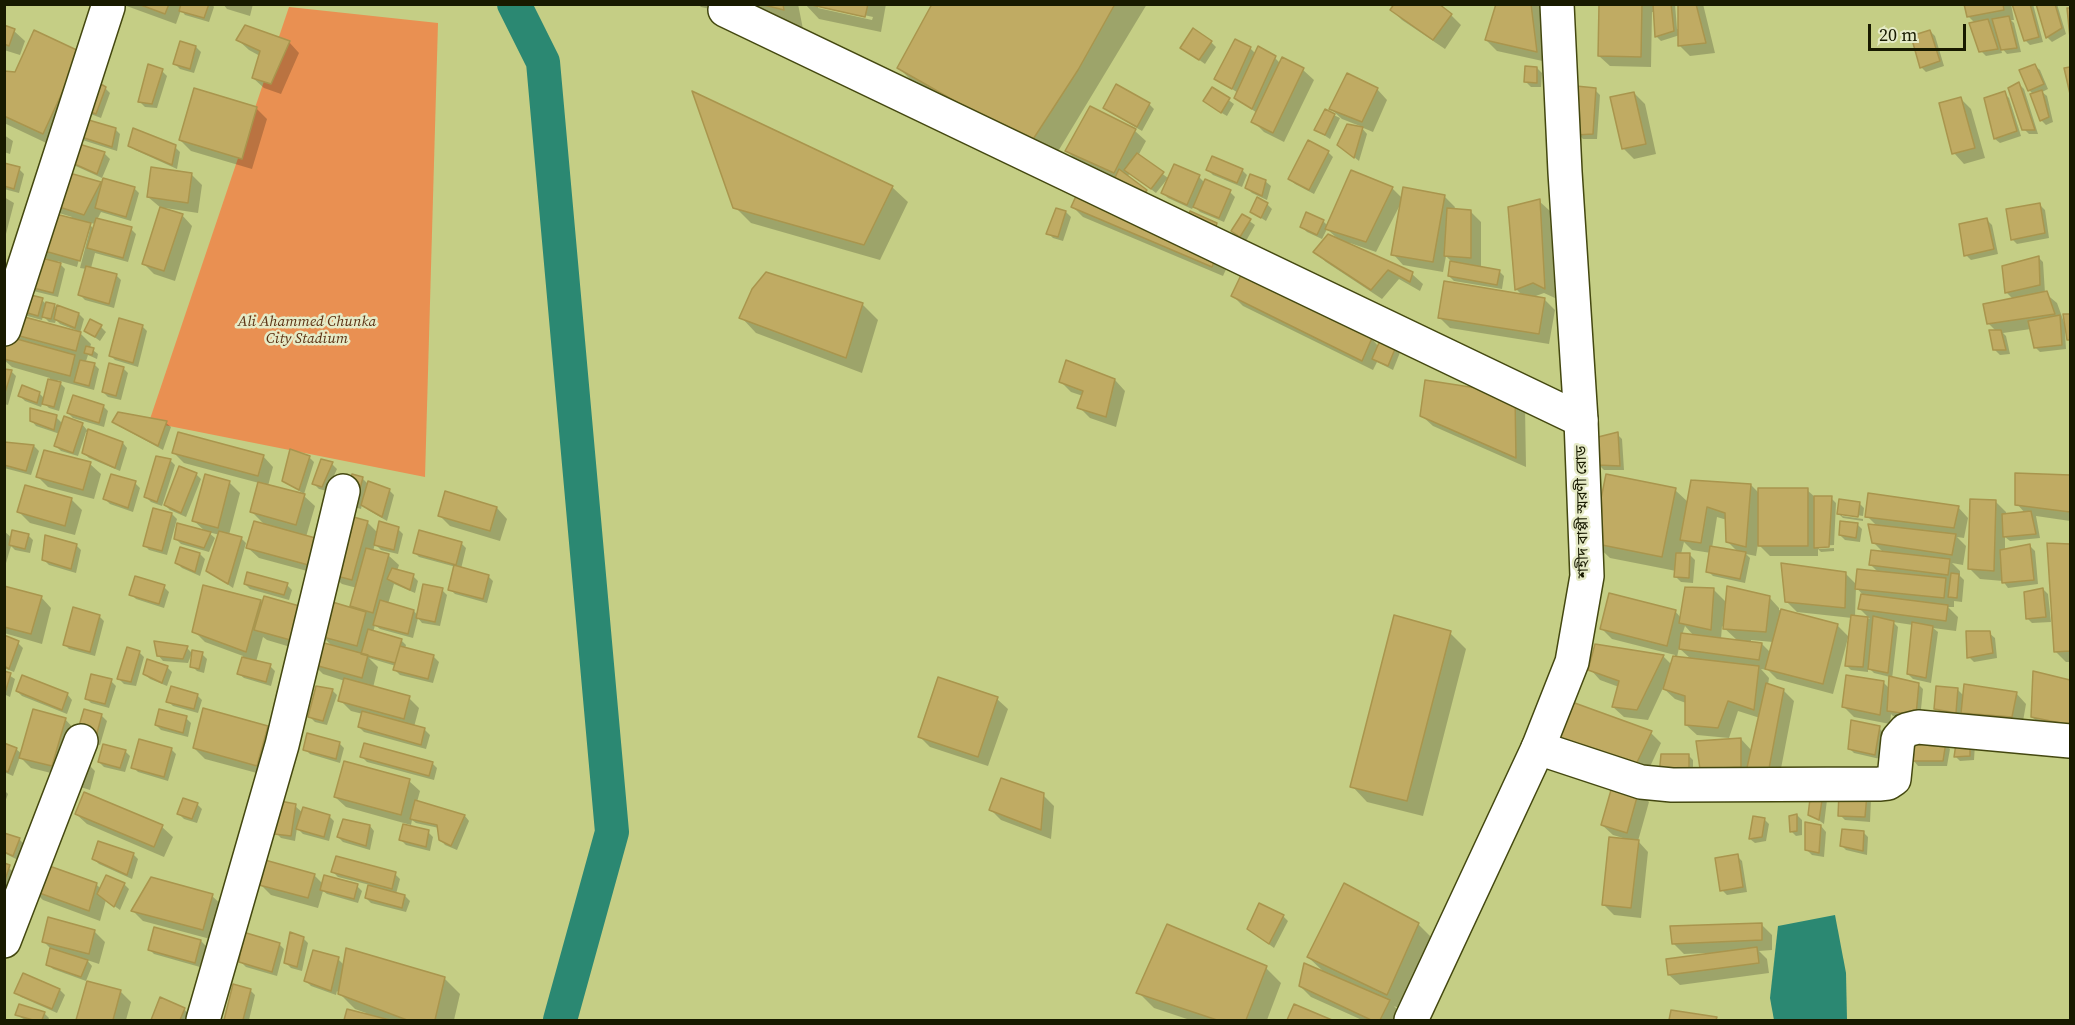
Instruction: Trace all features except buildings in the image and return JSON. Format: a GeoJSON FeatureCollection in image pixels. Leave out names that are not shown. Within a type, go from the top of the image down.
{"type":"FeatureCollection","features":[{"type":"Feature","properties":{"kind":"street","name":"শহীদ বাপ্পী স্মরণী রোড"},"geometry":{"type":"LineString","coordinates":[[1411,1020],[1538,748],[1572,662],[1587,576],[1581,420],[1557,4]]}},
{"type":"Feature","properties":{"kind":"street"},"geometry":{"type":"LineString","coordinates":[[4,329],[108,7]]}},
{"type":"Feature","properties":{"kind":"street"},"geometry":{"type":"LineString","coordinates":[[725,10],[1581,420]]}},
{"type":"Feature","properties":{"kind":"street"},"geometry":{"type":"LineString","coordinates":[[203,1020],[282,745],[343,491]]}},
{"type":"Feature","properties":{"kind":"street"},"geometry":{"type":"LineString","coordinates":[[1538,748],[1641,782],[1672,785],[1879,784],[1888,783],[1894,779],[1898,740],[1906,730],[1918,727],[2070,741]]}},
{"type":"Feature","properties":{"kind":"street"},"geometry":{"type":"LineString","coordinates":[[4,941],[81,741]]}},
{"type":"Feature","properties":{"kind":"green space","name":"Ali Ahammed Chunka City Stadium"},"geometry":{"type":"Polygon","coordinates":[[[289,7],[438,23],[425,477],[149,422],[289,7]]]}},
{"type":"Feature","properties":{"kind":"water"},"geometry":{"type":"Polygon","coordinates":[[[1835,915],[1846,973],[1847,1020],[1774,1020],[1770,998],[1778,926],[1835,915]]]}},
{"type":"Feature","properties":{"kind":"waterway"},"geometry":{"type":"LineString","coordinates":[[514,4],[543,62],[612,832],[560,1020]]}}]}
